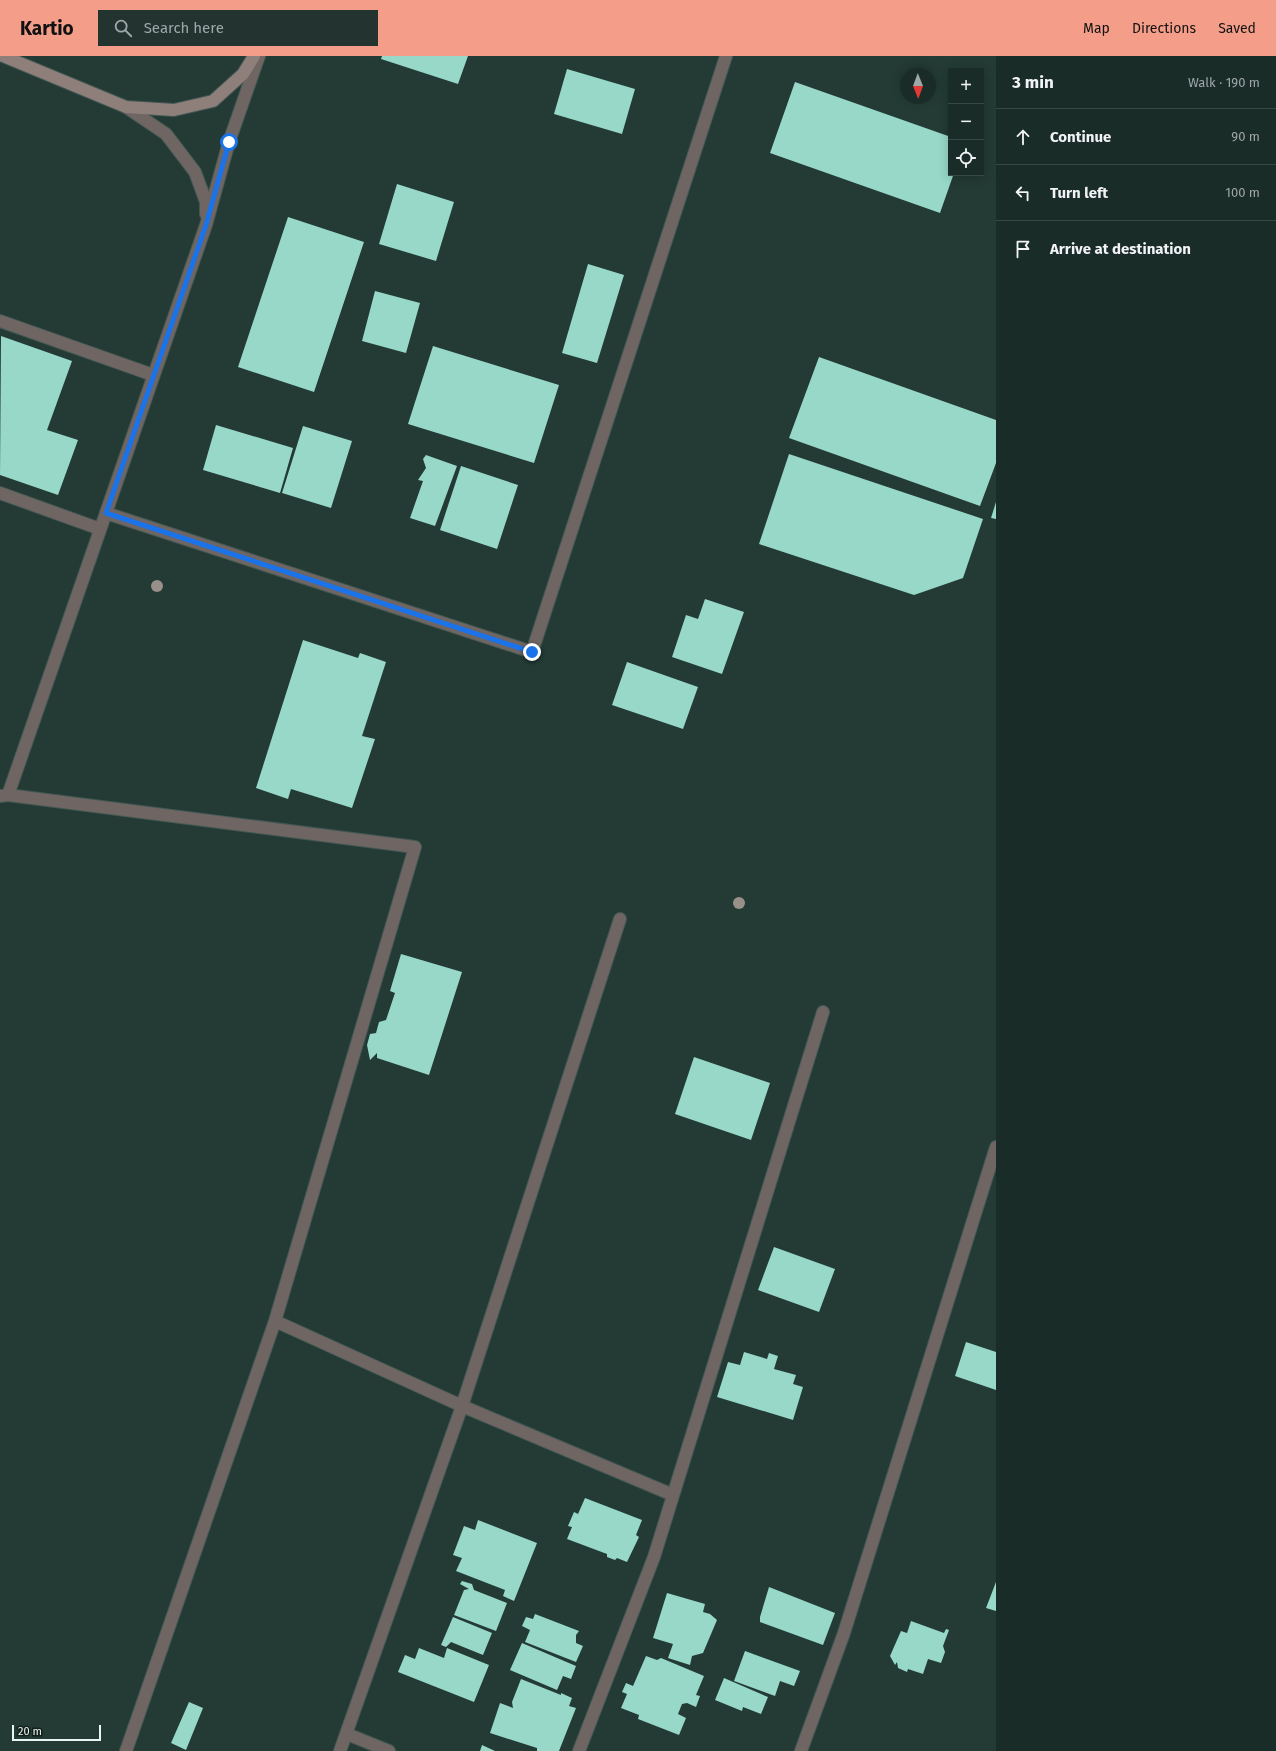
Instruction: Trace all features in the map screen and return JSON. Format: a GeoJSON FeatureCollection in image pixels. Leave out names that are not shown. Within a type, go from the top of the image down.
{"type":"FeatureCollection","features":[{"type":"Feature","properties":{"kind":"street"},"geometry":{"type":"LineString","coordinates":[[3,56],[126,107],[166,134],[195,172],[206,202],[206,225]]}},
{"type":"Feature","properties":{"kind":"street"},"geometry":{"type":"LineString","coordinates":[[126,107],[174,110],[213,101],[243,74],[254,56]]}},
{"type":"Feature","properties":{"kind":"street"},"geometry":{"type":"LineString","coordinates":[[126,1751],[275,1321],[415,847],[4,795],[106,513],[206,225],[229,142],[259,56]]}},
{"type":"Feature","properties":{"kind":"street"},"geometry":{"type":"LineString","coordinates":[[106,513],[532,652],[726,56]]}},
{"type":"Feature","properties":{"kind":"street"},"geometry":{"type":"LineString","coordinates":[[0,321],[154,375]]}},
{"type":"Feature","properties":{"kind":"street"},"geometry":{"type":"LineString","coordinates":[[0,493],[100,529]]}},
{"type":"Feature","properties":{"kind":"street"},"geometry":{"type":"LineString","coordinates":[[340,1751],[462,1406],[620,919]]}},
{"type":"Feature","properties":{"kind":"street"},"geometry":{"type":"LineString","coordinates":[[579,1751],[654,1556],[823,1012]]}},
{"type":"Feature","properties":{"kind":"street"},"geometry":{"type":"LineString","coordinates":[[801,1751],[844,1633],[996,1147]]}},
{"type":"Feature","properties":{"kind":"street"},"geometry":{"type":"LineString","coordinates":[[275,1321],[462,1406],[673,1495]]}},
{"type":"Feature","properties":{"kind":"street"},"geometry":{"type":"LineString","coordinates":[[347,1734],[389,1751]]}},
{"type":"Feature","properties":{"kind":"building"},"geometry":{"type":"Polygon","coordinates":[[[382,56],[468,56],[458,84],[381,59],[382,56]]]}},
{"type":"Feature","properties":{"kind":"building"},"geometry":{"type":"Polygon","coordinates":[[[567,69],[635,89],[622,134],[554,114],[567,69]]]}},
{"type":"Feature","properties":{"kind":"building"},"geometry":{"type":"Polygon","coordinates":[[[795,82],[948,136],[948,176],[953,176],[940,213],[770,153],[795,82]]]}},
{"type":"Feature","properties":{"kind":"building"},"geometry":{"type":"Polygon","coordinates":[[[397,184],[454,202],[436,261],[379,244],[397,184]]]}},
{"type":"Feature","properties":{"kind":"building"},"geometry":{"type":"Polygon","coordinates":[[[288,217],[364,242],[314,392],[238,367],[288,217]]]}},
{"type":"Feature","properties":{"kind":"building"},"geometry":{"type":"Polygon","coordinates":[[[588,264],[624,275],[597,363],[562,353],[588,264]]]}},
{"type":"Feature","properties":{"kind":"building"},"geometry":{"type":"Polygon","coordinates":[[[375,291],[420,303],[406,353],[362,341],[375,291]]]}},
{"type":"Feature","properties":{"kind":"building"},"geometry":{"type":"Polygon","coordinates":[[[1,336],[72,361],[47,430],[78,440],[58,495],[0,475],[1,336]]]}},
{"type":"Feature","properties":{"kind":"building"},"geometry":{"type":"Polygon","coordinates":[[[433,346],[559,385],[534,463],[408,424],[433,346]]]}},
{"type":"Feature","properties":{"kind":"building"},"geometry":{"type":"Polygon","coordinates":[[[819,357],[996,420],[996,463],[980,506],[789,438],[819,357]]]}},
{"type":"Feature","properties":{"kind":"building"},"geometry":{"type":"Polygon","coordinates":[[[216,425],[293,448],[280,493],[203,470],[216,425]]]}},
{"type":"Feature","properties":{"kind":"building"},"geometry":{"type":"Polygon","coordinates":[[[303,426],[352,441],[331,508],[282,493],[303,426]]]}},
{"type":"Feature","properties":{"kind":"building"},"geometry":{"type":"Polygon","coordinates":[[[789,454],[983,519],[963,578],[914,595],[759,544],[789,454]]]}},
{"type":"Feature","properties":{"kind":"building"},"geometry":{"type":"Polygon","coordinates":[[[426,455],[457,466],[435,526],[410,518],[423,481],[418,480],[426,468],[423,459],[426,455]]]}},
{"type":"Feature","properties":{"kind":"building"},"geometry":{"type":"Polygon","coordinates":[[[461,466],[518,485],[497,549],[440,530],[461,466]]]}},
{"type":"Feature","properties":{"kind":"building"},"geometry":{"type":"Polygon","coordinates":[[[996,502],[996,519],[991,518],[996,502]]]}},
{"type":"Feature","properties":{"kind":"building"},"geometry":{"type":"Polygon","coordinates":[[[705,599],[744,612],[722,674],[672,657],[686,615],[698,619],[705,599]]]}},
{"type":"Feature","properties":{"kind":"building"},"geometry":{"type":"Polygon","coordinates":[[[303,640],[358,658],[360,653],[386,662],[362,736],[375,739],[352,808],[291,789],[288,799],[256,788],[303,640]]]}},
{"type":"Feature","properties":{"kind":"building"},"geometry":{"type":"Polygon","coordinates":[[[627,662],[698,687],[683,729],[612,705],[627,662]]]}},
{"type":"Feature","properties":{"kind":"building"},"geometry":{"type":"Polygon","coordinates":[[[401,954],[462,972],[429,1075],[377,1058],[377,1053],[370,1060],[367,1045],[370,1034],[376,1033],[379,1022],[386,1020],[395,993],[390,991],[401,954]]]}},
{"type":"Feature","properties":{"kind":"building"},"geometry":{"type":"Polygon","coordinates":[[[694,1057],[770,1083],[751,1140],[675,1114],[694,1057]]]}},
{"type":"Feature","properties":{"kind":"building"},"geometry":{"type":"Polygon","coordinates":[[[774,1247],[835,1269],[819,1312],[758,1290],[774,1247]]]}},
{"type":"Feature","properties":{"kind":"building"},"geometry":{"type":"Polygon","coordinates":[[[966,1342],[996,1352],[996,1390],[955,1376],[966,1342]]]}},
{"type":"Feature","properties":{"kind":"building"},"geometry":{"type":"Polygon","coordinates":[[[744,1352],[767,1359],[769,1353],[778,1356],[774,1369],[796,1375],[793,1384],[803,1387],[793,1420],[717,1397],[728,1362],[740,1365],[744,1352]]]}},
{"type":"Feature","properties":{"kind":"building"},"geometry":{"type":"Polygon","coordinates":[[[585,1498],[642,1520],[636,1535],[639,1537],[627,1562],[617,1558],[615,1560],[607,1557],[607,1554],[567,1539],[572,1527],[568,1526],[574,1512],[578,1514],[585,1498]]]}},
{"type":"Feature","properties":{"kind":"building"},"geometry":{"type":"Polygon","coordinates":[[[478,1520],[537,1543],[514,1601],[503,1596],[505,1590],[456,1571],[462,1558],[453,1555],[464,1526],[475,1530],[478,1520]]]}},
{"type":"Feature","properties":{"kind":"building"},"geometry":{"type":"Polygon","coordinates":[[[462,1581],[472,1584],[474,1590],[507,1603],[496,1631],[454,1615],[464,1590],[469,1589],[460,1584],[462,1581]]]}},
{"type":"Feature","properties":{"kind":"building"},"geometry":{"type":"Polygon","coordinates":[[[996,1582],[996,1611],[986,1608],[996,1582]]]}},
{"type":"Feature","properties":{"kind":"building"},"geometry":{"type":"Polygon","coordinates":[[[769,1587],[835,1613],[823,1645],[760,1622],[760,1617],[769,1587]]]}},
{"type":"Feature","properties":{"kind":"building"},"geometry":{"type":"Polygon","coordinates":[[[667,1593],[705,1604],[703,1612],[710,1614],[717,1620],[703,1653],[692,1656],[690,1665],[668,1658],[673,1644],[653,1638],[667,1593]]]}},
{"type":"Feature","properties":{"kind":"building"},"geometry":{"type":"Polygon","coordinates":[[[535,1614],[579,1631],[576,1635],[576,1643],[583,1646],[576,1662],[525,1642],[530,1630],[522,1626],[526,1617],[533,1619],[535,1614]]]}},
{"type":"Feature","properties":{"kind":"building"},"geometry":{"type":"Polygon","coordinates":[[[453,1617],[492,1633],[483,1655],[451,1642],[446,1647],[441,1645],[453,1617]]]}},
{"type":"Feature","properties":{"kind":"building"},"geometry":{"type":"Polygon","coordinates":[[[911,1621],[944,1633],[946,1629],[949,1630],[943,1646],[945,1652],[941,1663],[928,1659],[923,1674],[908,1669],[907,1672],[898,1668],[897,1662],[895,1665],[890,1656],[901,1631],[907,1633],[911,1621]]]}},
{"type":"Feature","properties":{"kind":"building"},"geometry":{"type":"Polygon","coordinates":[[[522,1643],[576,1666],[571,1679],[563,1676],[557,1690],[510,1670],[522,1643]]]}},
{"type":"Feature","properties":{"kind":"building"},"geometry":{"type":"Polygon","coordinates":[[[419,1648],[444,1658],[447,1648],[489,1665],[474,1702],[398,1672],[405,1655],[415,1659],[419,1648]]]}},
{"type":"Feature","properties":{"kind":"building"},"geometry":{"type":"Polygon","coordinates":[[[745,1651],[800,1671],[794,1686],[780,1681],[775,1696],[734,1681],[745,1651]]]}},
{"type":"Feature","properties":{"kind":"building"},"geometry":{"type":"Polygon","coordinates":[[[646,1656],[657,1660],[661,1658],[704,1676],[696,1695],[700,1696],[696,1707],[687,1703],[682,1704],[678,1714],[686,1718],[679,1735],[638,1719],[639,1715],[621,1708],[627,1694],[622,1692],[626,1683],[633,1686],[646,1656]]]}},
{"type":"Feature","properties":{"kind":"building"},"geometry":{"type":"Polygon","coordinates":[[[724,1678],[768,1697],[761,1714],[743,1707],[742,1711],[715,1700],[724,1678]]]}},
{"type":"Feature","properties":{"kind":"building"},"geometry":{"type":"Polygon","coordinates":[[[521,1679],[572,1698],[569,1706],[576,1708],[559,1751],[537,1751],[537,1748],[490,1733],[500,1703],[513,1708],[512,1702],[521,1679]]]}},
{"type":"Feature","properties":{"kind":"building"},"geometry":{"type":"Polygon","coordinates":[[[189,1702],[203,1708],[186,1750],[171,1743],[189,1702]]]}},
{"type":"Feature","properties":{"kind":"building"},"geometry":{"type":"Polygon","coordinates":[[[482,1745],[495,1751],[480,1751],[482,1745]]]}},
{"type":"Feature","properties":{"kind":"route"},"geometry":{"type":"LineString","coordinates":[[229,142],[206,225],[106,513],[532,652]]}}]}
